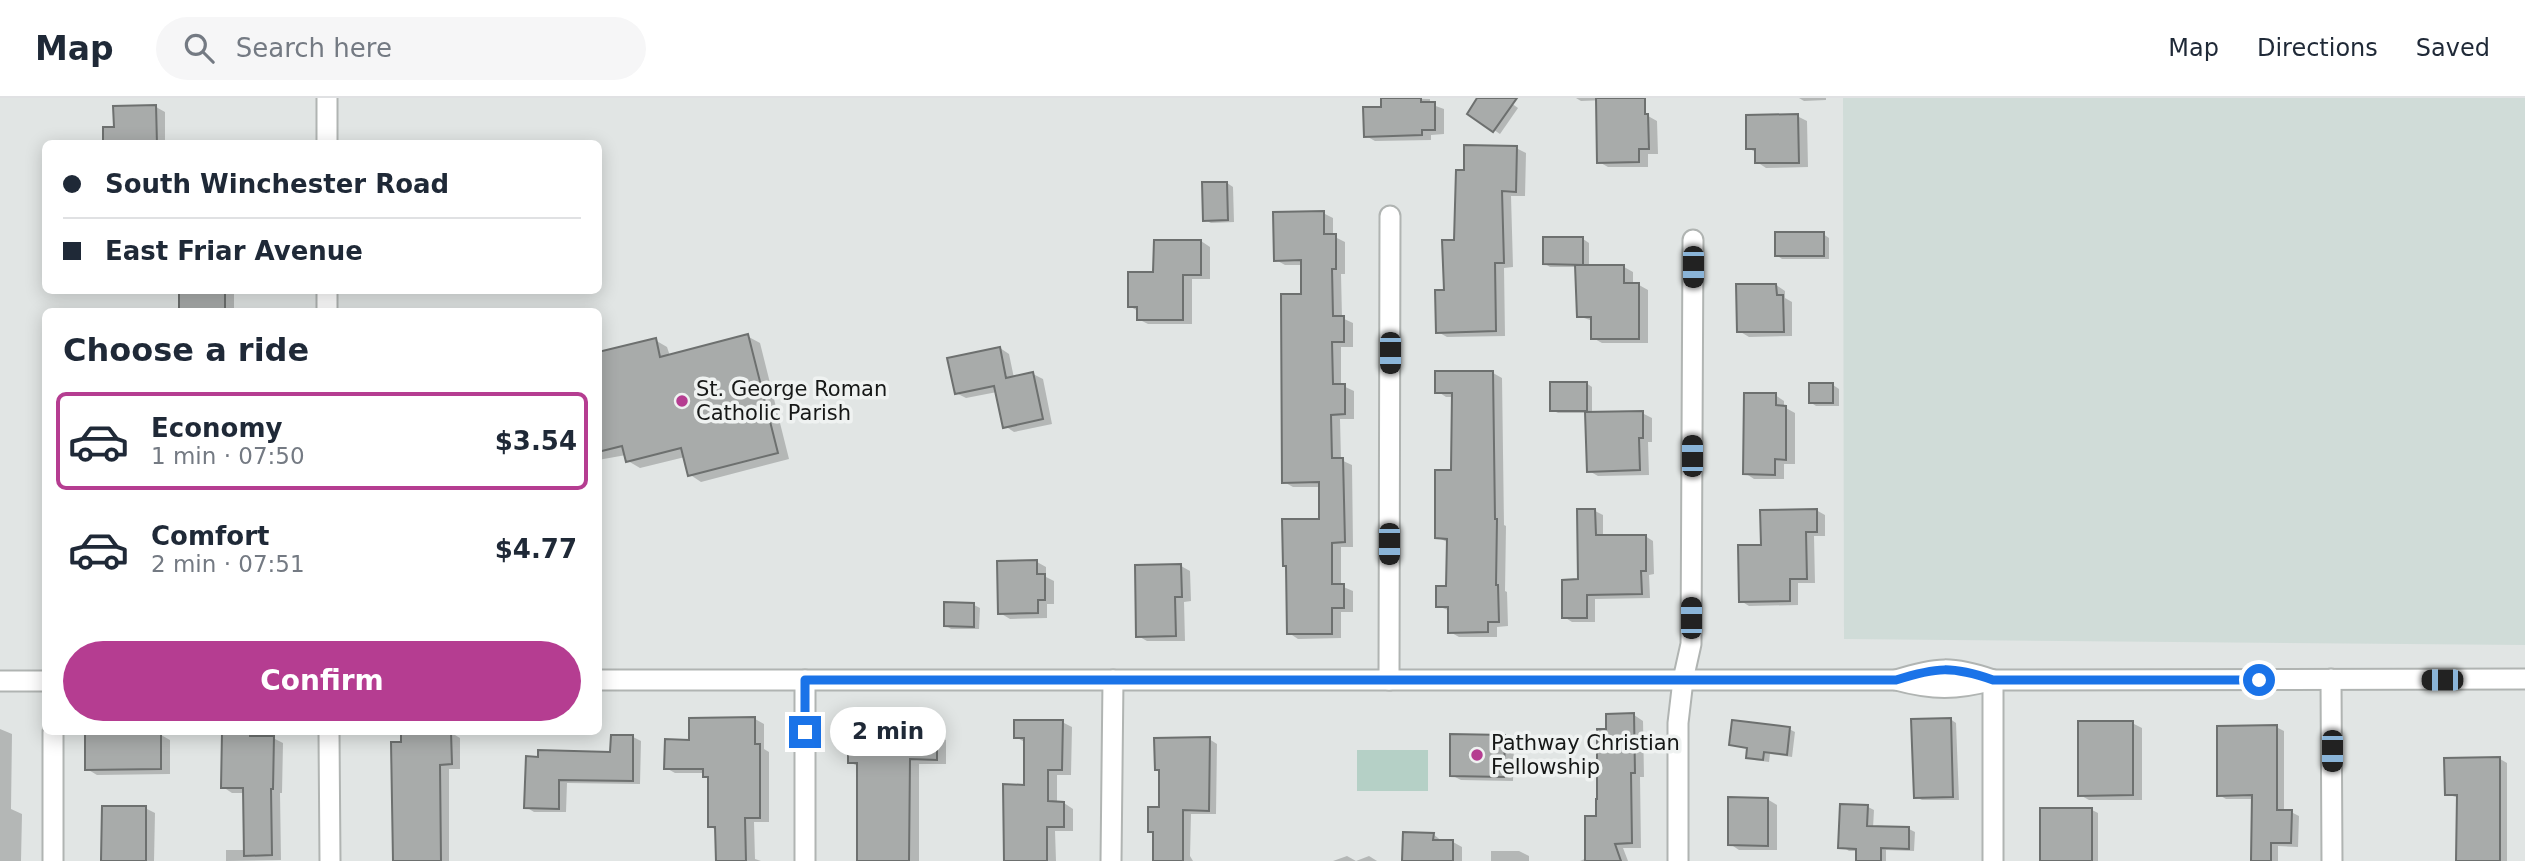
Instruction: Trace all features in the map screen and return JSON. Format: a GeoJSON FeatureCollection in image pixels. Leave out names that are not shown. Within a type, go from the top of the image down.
{"type":"FeatureCollection","features":[{"type":"Feature","properties":{"kind":"street"},"geometry":{"type":"LineString","coordinates":[[327,98],[327,140]]}},
{"type":"Feature","properties":{"kind":"street"},"geometry":{"type":"LineString","coordinates":[[1389,680],[1390,216]]}},
{"type":"Feature","properties":{"kind":"street"},"geometry":{"type":"LineString","coordinates":[[1678,861],[1678,723],[1683,680],[1691,645],[1693,240]]}},
{"type":"Feature","properties":{"kind":"street"},"geometry":{"type":"LineString","coordinates":[[602,680],[1896,680],[1928,670],[1962,669],[1993,680],[2525,680]]}},
{"type":"Feature","properties":{"kind":"street"},"geometry":{"type":"LineString","coordinates":[[805,680],[805,861]]}},
{"type":"Feature","properties":{"kind":"street"},"geometry":{"type":"LineString","coordinates":[[1111,861],[1112,680]]}},
{"type":"Feature","properties":{"kind":"street"},"geometry":{"type":"LineString","coordinates":[[1993,680],[1993,861]]}},
{"type":"Feature","properties":{"kind":"street"},"geometry":{"type":"LineString","coordinates":[[2331,680],[2332,861]]}},
{"type":"Feature","properties":{"kind":"street"},"geometry":{"type":"LineString","coordinates":[[0,681],[42,681]]}},
{"type":"Feature","properties":{"kind":"street"},"geometry":{"type":"LineString","coordinates":[[53,735],[53,861]]}},
{"type":"Feature","properties":{"kind":"street"},"geometry":{"type":"LineString","coordinates":[[329,735],[330,861]]}},
{"type":"Feature","properties":{"kind":"shaded area"},"geometry":{"type":"Polygon","coordinates":[[[1843,98],[2525,98],[2525,645],[1844,639],[1843,98]]]}},
{"type":"Feature","properties":{"kind":"green space"},"geometry":{"type":"Polygon","coordinates":[[[1357,750],[1428,750],[1428,791],[1357,791],[1357,750]]]}},
{"type":"Feature","properties":{"kind":"building"},"geometry":{"type":"Polygon","coordinates":[[[1381,98],[1421,98],[1421,102],[1435,102],[1435,130],[1422,130],[1422,135],[1364,137],[1363,107],[1381,107],[1381,98]]]}},
{"type":"Feature","properties":{"kind":"building"},"geometry":{"type":"Polygon","coordinates":[[[1477,98],[1517,98],[1493,132],[1467,114],[1477,98]]]}},
{"type":"Feature","properties":{"kind":"building"},"geometry":{"type":"Polygon","coordinates":[[[1596,98],[1645,98],[1649,149],[1639,149],[1639,162],[1597,163],[1596,98]]]}},
{"type":"Feature","properties":{"kind":"building"},"geometry":{"type":"Polygon","coordinates":[[[156,105],[157,140],[103,140],[103,127],[114,127],[113,106],[156,105]]]}},
{"type":"Feature","properties":{"kind":"building"},"geometry":{"type":"Polygon","coordinates":[[[1798,114],[1799,163],[1755,163],[1755,149],[1746,149],[1746,115],[1798,114]]]}},
{"type":"Feature","properties":{"kind":"building"},"geometry":{"type":"Polygon","coordinates":[[[1464,145],[1517,146],[1516,192],[1502,191],[1504,263],[1495,263],[1496,331],[1436,333],[1435,290],[1444,290],[1442,240],[1454,240],[1456,170],[1464,170],[1464,145]]]}},
{"type":"Feature","properties":{"kind":"building"},"geometry":{"type":"Polygon","coordinates":[[[1202,182],[1227,182],[1228,220],[1203,221],[1202,182]]]}},
{"type":"Feature","properties":{"kind":"building"},"geometry":{"type":"Polygon","coordinates":[[[1324,211],[1324,234],[1336,234],[1336,269],[1332,269],[1333,316],[1344,316],[1344,342],[1332,342],[1333,384],[1345,384],[1345,414],[1331,415],[1332,458],[1343,458],[1345,542],[1332,543],[1332,584],[1344,584],[1344,608],[1332,608],[1332,634],[1287,634],[1282,519],[1319,519],[1319,482],[1282,483],[1281,294],[1301,294],[1301,260],[1274,261],[1273,212],[1324,211]]]}},
{"type":"Feature","properties":{"kind":"building"},"geometry":{"type":"Polygon","coordinates":[[[1775,232],[1824,232],[1824,256],[1775,256],[1775,232]]]}},
{"type":"Feature","properties":{"kind":"building"},"geometry":{"type":"Polygon","coordinates":[[[1543,237],[1583,237],[1583,265],[1543,264],[1543,237]]]}},
{"type":"Feature","properties":{"kind":"building"},"geometry":{"type":"Polygon","coordinates":[[[1154,240],[1201,240],[1201,275],[1183,275],[1183,320],[1137,320],[1137,307],[1128,307],[1128,272],[1153,272],[1154,240]]]}},
{"type":"Feature","properties":{"kind":"building"},"geometry":{"type":"Polygon","coordinates":[[[1575,265],[1624,265],[1624,283],[1639,283],[1639,339],[1591,339],[1591,317],[1577,317],[1575,265]]]}},
{"type":"Feature","properties":{"kind":"building"},"geometry":{"type":"Polygon","coordinates":[[[1736,284],[1776,284],[1777,295],[1783,295],[1784,332],[1737,332],[1736,284]]]}},
{"type":"Feature","properties":{"kind":"building"},"geometry":{"type":"Polygon","coordinates":[[[179,294],[225,294],[225,308],[179,308],[179,294]]]}},
{"type":"Feature","properties":{"kind":"building","name":"St. George Roman Catholic Parish"},"geometry":{"type":"Polygon","coordinates":[[[748,334],[778,453],[688,476],[681,448],[626,462],[622,446],[602,451],[602,351],[656,338],[660,357],[748,334]]]}},
{"type":"Feature","properties":{"kind":"building"},"geometry":{"type":"Polygon","coordinates":[[[1000,347],[1006,378],[1033,372],[1043,419],[1003,428],[994,386],[955,394],[947,358],[1000,347]]]}},
{"type":"Feature","properties":{"kind":"building"},"geometry":{"type":"Polygon","coordinates":[[[1435,371],[1493,371],[1496,585],[1499,622],[1488,622],[1488,632],[1448,633],[1448,607],[1436,607],[1436,586],[1446,586],[1447,539],[1435,538],[1435,470],[1451,470],[1452,393],[1435,393],[1435,371]]]}},
{"type":"Feature","properties":{"kind":"building"},"geometry":{"type":"Polygon","coordinates":[[[1550,382],[1587,382],[1587,411],[1550,411],[1550,382]]]}},
{"type":"Feature","properties":{"kind":"building"},"geometry":{"type":"Polygon","coordinates":[[[1809,383],[1833,383],[1833,403],[1809,403],[1809,383]]]}},
{"type":"Feature","properties":{"kind":"building"},"geometry":{"type":"Polygon","coordinates":[[[1744,393],[1776,393],[1776,405],[1786,406],[1786,460],[1775,459],[1775,475],[1743,474],[1744,393]]]}},
{"type":"Feature","properties":{"kind":"building"},"geometry":{"type":"Polygon","coordinates":[[[1643,411],[1643,438],[1639,438],[1640,470],[1587,472],[1585,412],[1643,411]]]}},
{"type":"Feature","properties":{"kind":"building"},"geometry":{"type":"Polygon","coordinates":[[[1577,509],[1595,509],[1596,535],[1646,535],[1646,571],[1641,571],[1642,594],[1587,595],[1587,618],[1562,618],[1562,580],[1578,579],[1577,509]]]}},
{"type":"Feature","properties":{"kind":"building"},"geometry":{"type":"Polygon","coordinates":[[[1817,509],[1817,532],[1806,532],[1807,579],[1790,579],[1790,601],[1739,602],[1738,545],[1761,545],[1760,510],[1817,509]]]}},
{"type":"Feature","properties":{"kind":"building"},"geometry":{"type":"Polygon","coordinates":[[[1037,560],[1037,574],[1045,574],[1045,600],[1038,600],[1038,613],[998,614],[997,561],[1037,560]]]}},
{"type":"Feature","properties":{"kind":"building"},"geometry":{"type":"Polygon","coordinates":[[[1181,564],[1182,597],[1175,597],[1176,636],[1136,637],[1135,565],[1181,564]]]}},
{"type":"Feature","properties":{"kind":"building"},"geometry":{"type":"Polygon","coordinates":[[[944,602],[974,603],[974,627],[944,626],[944,602]]]}},
{"type":"Feature","properties":{"kind":"building"},"geometry":{"type":"Polygon","coordinates":[[[1634,713],[1632,843],[1615,844],[1621,861],[1585,861],[1585,816],[1596,816],[1597,729],[1606,729],[1606,714],[1634,713]]]}},
{"type":"Feature","properties":{"kind":"building"},"geometry":{"type":"Polygon","coordinates":[[[755,717],[755,744],[760,744],[760,818],[745,818],[746,861],[716,861],[715,827],[708,827],[708,777],[703,777],[703,769],[664,769],[665,739],[689,740],[689,718],[755,717]]]}},
{"type":"Feature","properties":{"kind":"building"},"geometry":{"type":"Polygon","coordinates":[[[1951,718],[1953,797],[1914,798],[1911,719],[1951,718]]]}},
{"type":"Feature","properties":{"kind":"building"},"geometry":{"type":"Polygon","coordinates":[[[1014,720],[1063,720],[1062,770],[1048,770],[1048,801],[1064,802],[1064,827],[1047,827],[1047,861],[1004,861],[1003,784],[1024,785],[1024,738],[1014,738],[1014,720]]]}},
{"type":"Feature","properties":{"kind":"building"},"geometry":{"type":"Polygon","coordinates":[[[1732,720],[1790,727],[1787,755],[1764,752],[1763,760],[1746,758],[1747,748],[1729,745],[1732,720]]]}},
{"type":"Feature","properties":{"kind":"building"},"geometry":{"type":"Polygon","coordinates":[[[2078,721],[2133,721],[2133,795],[2078,796],[2078,721]]]}},
{"type":"Feature","properties":{"kind":"building"},"geometry":{"type":"Polygon","coordinates":[[[2277,725],[2277,810],[2292,810],[2291,843],[2271,843],[2271,861],[2251,861],[2252,795],[2217,796],[2217,726],[2277,725]]]}},
{"type":"Feature","properties":{"kind":"building"},"geometry":{"type":"Polygon","coordinates":[[[848,726],[919,727],[919,732],[937,733],[937,760],[910,759],[909,861],[857,861],[857,763],[848,763],[848,726]]]}},
{"type":"Feature","properties":{"kind":"building","name":"Pathway Christian Fellowship"},"geometry":{"type":"Polygon","coordinates":[[[1450,734],[1505,735],[1504,777],[1450,776],[1450,734]]]}},
{"type":"Feature","properties":{"kind":"building"},"geometry":{"type":"Polygon","coordinates":[[[85,735],[161,735],[161,769],[85,770],[85,735]]]}},
{"type":"Feature","properties":{"kind":"building"},"geometry":{"type":"Polygon","coordinates":[[[222,735],[274,736],[271,789],[272,855],[244,856],[243,788],[221,788],[222,735]]]}},
{"type":"Feature","properties":{"kind":"building"},"geometry":{"type":"Polygon","coordinates":[[[401,735],[451,735],[452,764],[440,765],[441,861],[393,861],[391,742],[401,742],[401,735]]]}},
{"type":"Feature","properties":{"kind":"building"},"geometry":{"type":"Polygon","coordinates":[[[611,735],[633,735],[633,781],[559,780],[559,809],[524,808],[526,756],[538,757],[538,750],[610,752],[611,735]]]}},
{"type":"Feature","properties":{"kind":"building"},"geometry":{"type":"Polygon","coordinates":[[[1210,737],[1209,811],[1183,810],[1183,861],[1153,861],[1153,832],[1148,832],[1148,807],[1159,807],[1159,770],[1155,770],[1154,738],[1210,737]]]}},
{"type":"Feature","properties":{"kind":"building"},"geometry":{"type":"Polygon","coordinates":[[[2500,757],[2500,861],[2456,861],[2457,795],[2445,795],[2444,758],[2500,757]]]}},
{"type":"Feature","properties":{"kind":"building"},"geometry":{"type":"Polygon","coordinates":[[[1728,797],[1768,798],[1768,846],[1728,845],[1728,797]]]}},
{"type":"Feature","properties":{"kind":"building"},"geometry":{"type":"Polygon","coordinates":[[[1840,804],[1868,805],[1867,826],[1909,827],[1909,849],[1881,848],[1881,861],[1856,861],[1856,849],[1838,848],[1840,804]]]}},
{"type":"Feature","properties":{"kind":"building"},"geometry":{"type":"Polygon","coordinates":[[[102,806],[146,806],[146,861],[101,861],[102,806]]]}},
{"type":"Feature","properties":{"kind":"building"},"geometry":{"type":"Polygon","coordinates":[[[2040,808],[2092,808],[2092,861],[2040,861],[2040,808]]]}},
{"type":"Feature","properties":{"kind":"building"},"geometry":{"type":"Polygon","coordinates":[[[1403,832],[1434,833],[1433,840],[1453,840],[1453,861],[1402,861],[1403,832]]]}},
{"type":"Feature","properties":{"kind":"place","name":"St. George Roman Catholic Parish"},"geometry":{"type":"Point","coordinates":[682,401]}},
{"type":"Feature","properties":{"kind":"place","name":"Pathway Christian Fellowship"},"geometry":{"type":"Point","coordinates":[1477,755]}},
{"type":"Feature","properties":{"kind":"route"},"geometry":{"type":"LineString","coordinates":[[805,732],[805,680],[1896,680],[1928,670],[1962,669],[1993,680],[2259,680]]}}]}
